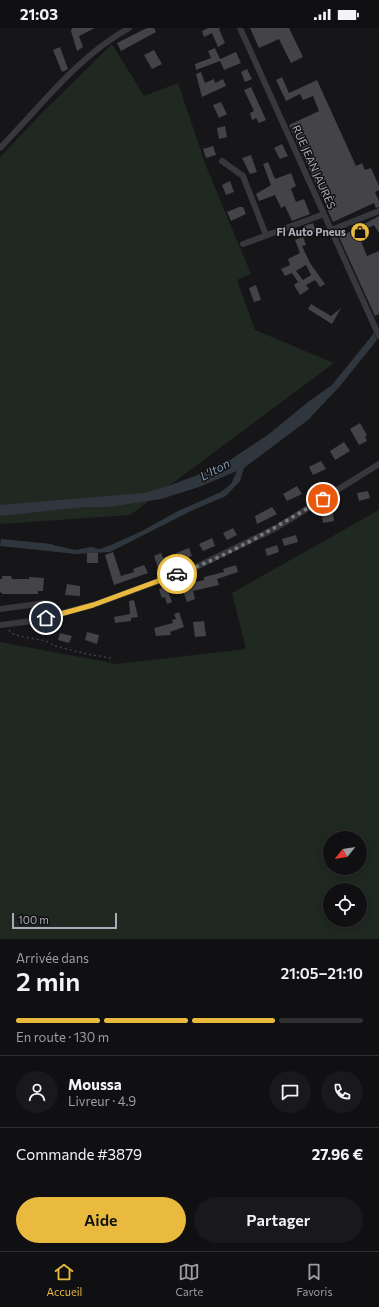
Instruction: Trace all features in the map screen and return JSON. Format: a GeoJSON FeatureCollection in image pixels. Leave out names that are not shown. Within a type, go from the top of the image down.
{"type":"FeatureCollection","features":[{"type":"Feature","properties":{"kind":"street"},"geometry":{"type":"LineString","coordinates":[[0,148],[47,96],[94,50],[129,28]]}},
{"type":"Feature","properties":{"kind":"street","name":"RUE JEAN JAURÈS"},"geometry":{"type":"LineString","coordinates":[[240,28],[379,336]]}},
{"type":"Feature","properties":{"kind":"street"},"geometry":{"type":"LineString","coordinates":[[222,161],[243,176],[266,234]]}},
{"type":"Feature","properties":{"kind":"street"},"geometry":{"type":"LineString","coordinates":[[331,230],[379,211]]}},
{"type":"Feature","properties":{"kind":"street"},"geometry":{"type":"LineString","coordinates":[[243,244],[266,234],[324,214]]}},
{"type":"Feature","properties":{"kind":"street"},"geometry":{"type":"LineString","coordinates":[[0,625],[32,621],[93,605],[192,569],[276,528],[379,464]]}},
{"type":"Feature","properties":{"kind":"street"},"geometry":{"type":"LineString","coordinates":[[0,609],[45,603],[52,605],[60,614]]}},
{"type":"Feature","properties":{"kind":"path"},"geometry":{"type":"LineString","coordinates":[[7,624],[11,633],[19,636],[46,641],[56,646],[87,654],[110,658]]}},
{"type":"Feature","properties":{"kind":"shaded area"},"geometry":{"type":"Polygon","coordinates":[[[112,44],[144,96],[178,83],[206,166],[251,274],[237,280],[255,330],[334,363],[130,515],[0,524],[0,157],[112,44]]]}},
{"type":"Feature","properties":{"kind":"shaded area"},"geometry":{"type":"Polygon","coordinates":[[[379,510],[379,939],[0,939],[0,642],[117,664],[246,649],[232,593],[379,510]]]}},
{"type":"Feature","properties":{"kind":"water","name":"L'Iton"},"geometry":{"type":"Polygon","coordinates":[[[374,333],[377,340],[340,386],[308,420],[244,468],[240,481],[226,496],[193,510],[110,552],[76,554],[0,546],[1,539],[52,544],[75,550],[91,547],[100,549],[142,531],[178,511],[221,492],[231,484],[237,471],[199,487],[161,499],[108,507],[84,507],[0,516],[0,505],[144,493],[171,485],[221,466],[269,434],[308,402],[332,385],[374,333]]]}},
{"type":"Feature","properties":{"kind":"building"},"geometry":{"type":"Polygon","coordinates":[[[72,28],[95,28],[79,36],[83,47],[77,51],[71,31],[72,28]]]}},
{"type":"Feature","properties":{"kind":"building"},"geometry":{"type":"Polygon","coordinates":[[[147,28],[154,28],[156,32],[121,51],[117,43],[147,28]]]}},
{"type":"Feature","properties":{"kind":"building"},"geometry":{"type":"Polygon","coordinates":[[[208,28],[221,28],[219,29],[225,43],[218,47],[212,33],[204,37],[202,31],[208,28]]]}},
{"type":"Feature","properties":{"kind":"building"},"geometry":{"type":"Polygon","coordinates":[[[250,28],[289,28],[303,57],[291,63],[279,39],[259,48],[250,28]]]}},
{"type":"Feature","properties":{"kind":"building"},"geometry":{"type":"Polygon","coordinates":[[[60,47],[68,69],[62,72],[53,50],[60,47]]]}},
{"type":"Feature","properties":{"kind":"building"},"geometry":{"type":"Polygon","coordinates":[[[215,48],[220,59],[236,52],[241,63],[224,70],[220,61],[196,70],[195,64],[211,58],[208,51],[215,48]]]}},
{"type":"Feature","properties":{"kind":"building"},"geometry":{"type":"Polygon","coordinates":[[[154,50],[162,64],[152,69],[144,55],[154,50]]]}},
{"type":"Feature","properties":{"kind":"building"},"geometry":{"type":"Polygon","coordinates":[[[247,69],[252,79],[245,82],[241,72],[247,69]]]}},
{"type":"Feature","properties":{"kind":"building"},"geometry":{"type":"Polygon","coordinates":[[[201,72],[205,83],[214,79],[215,83],[223,79],[226,86],[202,97],[196,74],[201,72]]]}},
{"type":"Feature","properties":{"kind":"building"},"geometry":{"type":"Polygon","coordinates":[[[282,77],[289,93],[317,80],[356,166],[362,163],[365,170],[371,168],[379,186],[379,190],[375,192],[379,201],[379,207],[376,208],[374,203],[333,222],[289,125],[319,111],[313,96],[303,100],[300,94],[286,101],[276,80],[282,77]]]}},
{"type":"Feature","properties":{"kind":"building"},"geometry":{"type":"Polygon","coordinates":[[[251,87],[266,120],[259,123],[256,118],[252,120],[250,113],[254,111],[244,90],[251,87]]]}},
{"type":"Feature","properties":{"kind":"building"},"geometry":{"type":"Polygon","coordinates":[[[221,102],[227,114],[219,118],[213,105],[221,102]]]}},
{"type":"Feature","properties":{"kind":"building"},"geometry":{"type":"Polygon","coordinates":[[[225,126],[227,137],[219,139],[217,128],[225,126]]]}},
{"type":"Feature","properties":{"kind":"building"},"geometry":{"type":"Polygon","coordinates":[[[282,144],[288,156],[280,159],[274,148],[282,144]]]}},
{"type":"Feature","properties":{"kind":"building"},"geometry":{"type":"Polygon","coordinates":[[[213,146],[216,155],[206,158],[203,149],[213,146]]]}},
{"type":"Feature","properties":{"kind":"building"},"geometry":{"type":"Polygon","coordinates":[[[251,155],[257,172],[250,174],[242,158],[251,155]]]}},
{"type":"Feature","properties":{"kind":"building"},"geometry":{"type":"Polygon","coordinates":[[[268,162],[275,179],[291,173],[296,186],[291,189],[296,202],[304,199],[310,214],[292,221],[285,206],[281,208],[275,195],[259,201],[256,194],[271,185],[263,164],[268,162]]]}},
{"type":"Feature","properties":{"kind":"building"},"geometry":{"type":"Polygon","coordinates":[[[230,181],[234,192],[226,195],[222,185],[230,181]]]}},
{"type":"Feature","properties":{"kind":"building"},"geometry":{"type":"Polygon","coordinates":[[[243,207],[246,214],[231,221],[227,212],[243,207]]]}},
{"type":"Feature","properties":{"kind":"building"},"geometry":{"type":"Polygon","coordinates":[[[379,216],[379,233],[374,225],[366,229],[364,224],[379,216]]]}},
{"type":"Feature","properties":{"kind":"building"},"geometry":{"type":"Polygon","coordinates":[[[313,223],[316,232],[307,235],[304,226],[313,223]]]}},
{"type":"Feature","properties":{"kind":"building"},"geometry":{"type":"Polygon","coordinates":[[[356,229],[367,256],[379,251],[379,314],[375,316],[339,237],[356,229]]]}},
{"type":"Feature","properties":{"kind":"building"},"geometry":{"type":"Polygon","coordinates":[[[303,237],[306,245],[302,246],[310,263],[325,284],[320,287],[315,280],[306,285],[309,289],[300,295],[294,285],[298,282],[292,273],[285,276],[281,269],[290,265],[288,259],[300,253],[295,240],[303,237]],[[306,265],[296,271],[303,280],[311,275],[306,265]]]}},
{"type":"Feature","properties":{"kind":"building"},"geometry":{"type":"Polygon","coordinates":[[[256,285],[261,300],[254,302],[249,288],[256,285]]]}},
{"type":"Feature","properties":{"kind":"building"},"geometry":{"type":"Polygon","coordinates":[[[311,304],[331,316],[341,308],[332,324],[308,309],[311,304]]]}},
{"type":"Feature","properties":{"kind":"building"},"geometry":{"type":"Polygon","coordinates":[[[360,423],[367,435],[365,436],[367,441],[359,445],[350,429],[360,423]]]}},
{"type":"Feature","properties":{"kind":"building"},"geometry":{"type":"Polygon","coordinates":[[[344,442],[350,451],[335,460],[330,451],[344,442]]]}},
{"type":"Feature","properties":{"kind":"building"},"geometry":{"type":"Polygon","coordinates":[[[321,461],[326,469],[313,475],[309,467],[321,461]]]}},
{"type":"Feature","properties":{"kind":"building"},"geometry":{"type":"Polygon","coordinates":[[[297,486],[302,494],[287,501],[283,494],[297,486]]]}},
{"type":"Feature","properties":{"kind":"building"},"geometry":{"type":"Polygon","coordinates":[[[368,491],[370,498],[359,501],[357,493],[368,491]]]}},
{"type":"Feature","properties":{"kind":"building"},"geometry":{"type":"Polygon","coordinates":[[[272,507],[277,514],[257,524],[255,516],[272,507]]]}},
{"type":"Feature","properties":{"kind":"building"},"geometry":{"type":"Polygon","coordinates":[[[333,513],[334,521],[323,523],[322,516],[333,513]]]}},
{"type":"Feature","properties":{"kind":"building"},"geometry":{"type":"Polygon","coordinates":[[[233,528],[237,535],[227,540],[223,533],[233,528]]]}},
{"type":"Feature","properties":{"kind":"building"},"geometry":{"type":"Polygon","coordinates":[[[296,535],[298,542],[284,546],[282,539],[296,535]]]}},
{"type":"Feature","properties":{"kind":"building"},"geometry":{"type":"Polygon","coordinates":[[[212,538],[215,546],[203,551],[199,544],[212,538]]]}},
{"type":"Feature","properties":{"kind":"building"},"geometry":{"type":"Polygon","coordinates":[[[277,545],[279,552],[267,556],[265,549],[277,545]]]}},
{"type":"Feature","properties":{"kind":"building"},"geometry":{"type":"Polygon","coordinates":[[[189,548],[192,556],[179,561],[176,553],[189,548]]]}},
{"type":"Feature","properties":{"kind":"building"},"geometry":{"type":"Polygon","coordinates":[[[113,552],[121,576],[134,572],[133,569],[144,565],[148,573],[114,585],[105,555],[113,552]]]}},
{"type":"Feature","properties":{"kind":"building"},"geometry":{"type":"Polygon","coordinates":[[[87,553],[98,553],[98,563],[87,563],[87,553]]]}},
{"type":"Feature","properties":{"kind":"building"},"geometry":{"type":"Polygon","coordinates":[[[161,553],[163,558],[166,557],[169,564],[158,568],[154,556],[161,553]]]}},
{"type":"Feature","properties":{"kind":"building"},"geometry":{"type":"Polygon","coordinates":[[[236,565],[238,572],[217,579],[219,585],[193,591],[195,599],[187,602],[182,588],[187,586],[187,584],[204,580],[204,577],[224,572],[223,569],[236,565]]]}},
{"type":"Feature","properties":{"kind":"building"},"geometry":{"type":"Polygon","coordinates":[[[2,576],[11,576],[12,579],[29,579],[29,577],[44,578],[43,591],[38,591],[38,594],[3,594],[0,592],[0,579],[2,579],[2,576]]]}},
{"type":"Feature","properties":{"kind":"building"},"geometry":{"type":"Polygon","coordinates":[[[165,583],[172,602],[167,604],[165,597],[162,598],[159,589],[162,588],[161,585],[165,583]]]}},
{"type":"Feature","properties":{"kind":"building"},"geometry":{"type":"Polygon","coordinates":[[[67,584],[80,586],[80,596],[65,595],[67,584]]]}},
{"type":"Feature","properties":{"kind":"building"},"geometry":{"type":"Polygon","coordinates":[[[134,600],[138,617],[131,618],[131,621],[115,623],[114,617],[130,614],[129,601],[134,600]]]}},
{"type":"Feature","properties":{"kind":"building"},"geometry":{"type":"Polygon","coordinates":[[[179,612],[184,627],[170,632],[171,635],[156,636],[154,628],[173,623],[172,620],[176,619],[174,614],[179,612]]]}},
{"type":"Feature","properties":{"kind":"building"},"geometry":{"type":"Polygon","coordinates":[[[204,621],[206,636],[195,637],[193,622],[204,621]]]}},
{"type":"Feature","properties":{"kind":"building"},"geometry":{"type":"Polygon","coordinates":[[[87,632],[99,635],[97,644],[85,640],[87,632]]]}},
{"type":"Feature","properties":{"kind":"building"},"geometry":{"type":"Polygon","coordinates":[[[60,633],[72,636],[69,643],[58,640],[60,633]]]}},
{"type":"Feature","properties":{"kind":"way so far"},"geometry":{"type":"LineString","coordinates":[[177,574],[192,569],[233,550],[276,528],[323,499]]}},
{"type":"Feature","properties":{"kind":"place","name":"Fl Auto Pneus"},"geometry":{"type":"Point","coordinates":[360,232]}},
{"type":"Feature","properties":{"kind":"route"},"geometry":{"type":"LineString","coordinates":[[46,618],[93,605],[177,574]]}}]}
